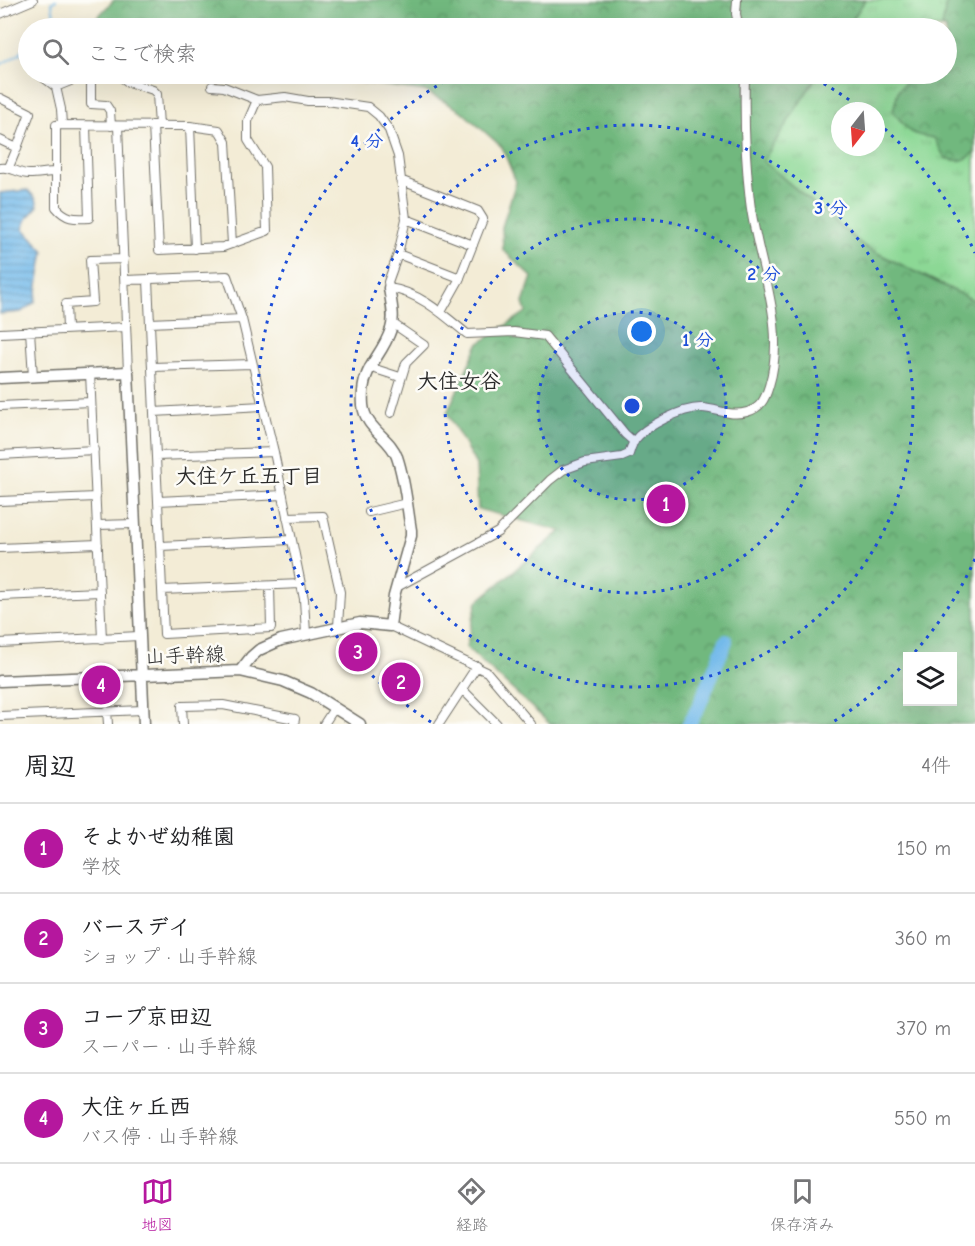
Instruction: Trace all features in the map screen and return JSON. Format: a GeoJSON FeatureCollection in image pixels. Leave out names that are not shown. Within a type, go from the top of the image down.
{"type":"FeatureCollection","features":[{"type":"Feature","properties":{"kind":"street"},"geometry":{"type":"LineString","coordinates":[[0,14],[33,0]]}},
{"type":"Feature","properties":{"kind":"street"},"geometry":{"type":"LineString","coordinates":[[736,0],[737,18]]}},
{"type":"Feature","properties":{"kind":"street"},"geometry":{"type":"LineString","coordinates":[[52,84],[56,87],[61,108],[62,126]]}},
{"type":"Feature","properties":{"kind":"street"},"geometry":{"type":"LineString","coordinates":[[56,87],[63,84]]}},
{"type":"Feature","properties":{"kind":"street"},"geometry":{"type":"LineString","coordinates":[[92,84],[91,104],[106,105],[114,126],[124,259],[144,724]]}},
{"type":"Feature","properties":{"kind":"street"},"geometry":{"type":"LineString","coordinates":[[134,84],[153,90],[157,94],[159,250],[224,247],[267,231],[266,168],[248,140],[248,121],[257,100]]}},
{"type":"Feature","properties":{"kind":"street"},"geometry":{"type":"LineString","coordinates":[[397,587],[498,532],[563,470],[585,462],[629,454],[634,442],[651,427],[687,409],[703,408],[732,414],[747,412],[759,407],[773,371],[774,320],[750,202],[744,129],[745,84]]}},
{"type":"Feature","properties":{"kind":"street"},"geometry":{"type":"LineString","coordinates":[[212,86],[224,87],[257,100],[285,97],[368,107],[379,116],[389,130],[398,156],[406,219],[398,254],[388,282],[391,331],[369,367],[363,387],[363,408],[375,431],[397,456],[411,536],[394,596],[390,626]]}},
{"type":"Feature","properties":{"kind":"street"},"geometry":{"type":"LineString","coordinates":[[0,98],[30,113],[17,148],[5,168],[29,174],[55,171]]}},
{"type":"Feature","properties":{"kind":"street"},"geometry":{"type":"LineString","coordinates":[[86,126],[89,218],[70,219],[62,214],[56,207],[56,125],[190,126],[219,130],[226,142],[232,244]]}},
{"type":"Feature","properties":{"kind":"street"},"geometry":{"type":"LineString","coordinates":[[190,126],[195,249]]}},
{"type":"Feature","properties":{"kind":"street"},"geometry":{"type":"LineString","coordinates":[[0,140],[17,148]]}},
{"type":"Feature","properties":{"kind":"street"},"geometry":{"type":"LineString","coordinates":[[400,180],[478,210],[483,219],[460,278],[441,312]]}},
{"type":"Feature","properties":{"kind":"street"},"geometry":{"type":"LineString","coordinates":[[406,219],[473,245]]}},
{"type":"Feature","properties":{"kind":"street"},"geometry":{"type":"LineString","coordinates":[[398,254],[460,278]]}},
{"type":"Feature","properties":{"kind":"street"},"geometry":{"type":"LineString","coordinates":[[67,329],[66,304],[93,302],[90,260],[124,259]]}},
{"type":"Feature","properties":{"kind":"street"},"geometry":{"type":"LineString","coordinates":[[125,280],[227,276],[242,319],[274,452],[301,584],[306,634]]}},
{"type":"Feature","properties":{"kind":"street"},"geometry":{"type":"LineString","coordinates":[[148,280],[164,634],[271,628],[270,586]]}},
{"type":"Feature","properties":{"kind":"street"},"geometry":{"type":"LineString","coordinates":[[389,288],[406,291],[441,312],[467,334],[514,332],[545,336],[634,442]]}},
{"type":"Feature","properties":{"kind":"street"},"geometry":{"type":"LineString","coordinates":[[150,323],[242,319]]}},
{"type":"Feature","properties":{"kind":"street"},"geometry":{"type":"LineString","coordinates":[[391,414],[400,377],[406,363],[424,345],[392,323]]}},
{"type":"Feature","properties":{"kind":"street"},"geometry":{"type":"LineString","coordinates":[[0,333],[126,327]]}},
{"type":"Feature","properties":{"kind":"street"},"geometry":{"type":"LineString","coordinates":[[30,331],[33,376]]}},
{"type":"Feature","properties":{"kind":"street"},"geometry":{"type":"LineString","coordinates":[[152,367],[252,364]]}},
{"type":"Feature","properties":{"kind":"street"},"geometry":{"type":"LineString","coordinates":[[369,367],[400,377]]}},
{"type":"Feature","properties":{"kind":"street"},"geometry":{"type":"LineString","coordinates":[[0,378],[128,372]]}},
{"type":"Feature","properties":{"kind":"street"},"geometry":{"type":"LineString","coordinates":[[90,373],[102,639]]}},
{"type":"Feature","properties":{"kind":"street"},"geometry":{"type":"LineString","coordinates":[[0,406],[92,402]]}},
{"type":"Feature","properties":{"kind":"street"},"geometry":{"type":"LineString","coordinates":[[154,411],[262,406]]}},
{"type":"Feature","properties":{"kind":"street"},"geometry":{"type":"LineString","coordinates":[[0,455],[94,450]]}},
{"type":"Feature","properties":{"kind":"street"},"geometry":{"type":"LineString","coordinates":[[156,456],[274,452]]}},
{"type":"Feature","properties":{"kind":"street"},"geometry":{"type":"LineString","coordinates":[[158,501],[283,495]]}},
{"type":"Feature","properties":{"kind":"street"},"geometry":{"type":"LineString","coordinates":[[0,501],[96,497]]}},
{"type":"Feature","properties":{"kind":"street"},"geometry":{"type":"LineString","coordinates":[[369,512],[406,503]]}},
{"type":"Feature","properties":{"kind":"street"},"geometry":{"type":"LineString","coordinates":[[287,517],[323,516],[340,592],[338,627]]}},
{"type":"Feature","properties":{"kind":"street"},"geometry":{"type":"LineString","coordinates":[[98,525],[135,524]]}},
{"type":"Feature","properties":{"kind":"street"},"geometry":{"type":"LineString","coordinates":[[160,546],[291,540]]}},
{"type":"Feature","properties":{"kind":"street"},"geometry":{"type":"LineString","coordinates":[[0,548],[99,544]]}},
{"type":"Feature","properties":{"kind":"street"},"geometry":{"type":"LineString","coordinates":[[162,590],[301,584]]}},
{"type":"Feature","properties":{"kind":"street"},"geometry":{"type":"LineString","coordinates":[[0,596],[100,592]]}},
{"type":"Feature","properties":{"kind":"street"},"geometry":{"type":"LineString","coordinates":[[240,671],[259,650],[281,640],[369,622],[390,626],[487,672],[531,724]]}},
{"type":"Feature","properties":{"kind":"street"},"geometry":{"type":"LineString","coordinates":[[0,643],[139,636]]}},
{"type":"Feature","properties":{"kind":"street"},"geometry":{"type":"LineString","coordinates":[[440,724],[477,666]]}},
{"type":"Feature","properties":{"kind":"street","name":"山手幹線"},"geometry":{"type":"LineString","coordinates":[[0,681],[240,671],[282,681],[310,693],[360,724]]}},
{"type":"Feature","properties":{"kind":"street"},"geometry":{"type":"LineString","coordinates":[[462,689],[497,724]]}},
{"type":"Feature","properties":{"kind":"street"},"geometry":{"type":"LineString","coordinates":[[183,724],[182,706],[223,705],[295,719],[294,724]]}},
{"type":"Feature","properties":{"kind":"street"},"geometry":{"type":"LineString","coordinates":[[324,724],[335,707]]}},
{"type":"Feature","properties":{"kind":"street"},"geometry":{"type":"LineString","coordinates":[[0,716],[143,710]]}},
{"type":"Feature","properties":{"kind":"street"},"geometry":{"type":"LineString","coordinates":[[107,711],[108,724]]}},
{"type":"Feature","properties":{"kind":"green space"},"geometry":{"type":"Polygon","coordinates":[[[114,0],[865,0],[853,18],[97,18],[114,0]]]}},
{"type":"Feature","properties":{"kind":"green space"},"geometry":{"type":"Polygon","coordinates":[[[865,0],[975,0],[975,301],[865,247],[762,161],[812,84],[957,84],[957,18],[853,18],[865,0]]]}},
{"type":"Feature","properties":{"kind":"green space"},"geometry":{"type":"Polygon","coordinates":[[[952,0],[975,0],[975,152],[968,158],[958,160],[945,158],[934,138],[913,133],[893,111],[898,91],[904,84],[957,84],[957,18],[944,18],[946,4],[952,0]]]}},
{"type":"Feature","properties":{"kind":"green space"},"geometry":{"type":"Polygon","coordinates":[[[374,84],[812,84],[763,161],[865,247],[975,301],[975,724],[550,724],[466,647],[477,602],[561,531],[478,509],[476,465],[447,413],[478,344],[526,312],[523,303],[532,277],[503,250],[502,227],[516,182],[502,147],[460,110],[425,91],[374,84]]]}},
{"type":"Feature","properties":{"kind":"water"},"geometry":{"type":"Polygon","coordinates":[[[28,190],[36,199],[38,206],[28,217],[23,228],[44,251],[35,302],[21,312],[0,314],[0,193],[28,190]]]}},
{"type":"Feature","properties":{"kind":"waterway"},"geometry":{"type":"LineString","coordinates":[[54,18],[52,3],[56,0]]}},
{"type":"Feature","properties":{"kind":"waterway"},"geometry":{"type":"LineString","coordinates":[[0,65],[18,55]]}},
{"type":"Feature","properties":{"kind":"waterway"},"geometry":{"type":"LineString","coordinates":[[689,724],[699,706],[726,641]]}},
{"type":"Feature","properties":{"kind":"place","name":"そよかぜ幼稚園"},"geometry":{"type":"Point","coordinates":[666,504]}},
{"type":"Feature","properties":{"kind":"place","name":"コープ京田辺"},"geometry":{"type":"Point","coordinates":[358,652]}},
{"type":"Feature","properties":{"kind":"place","name":"バースデイ"},"geometry":{"type":"Point","coordinates":[401,682]}},
{"type":"Feature","properties":{"kind":"place","name":"大住ヶ丘西"},"geometry":{"type":"Point","coordinates":[101,685]}},
{"type":"Feature","properties":{"kind":"district","name":"大住女谷"},"geometry":{"type":"Point","coordinates":[459,381]}},
{"type":"Feature","properties":{"kind":"district","name":"大住ケ丘五丁目"},"geometry":{"type":"Point","coordinates":[249,476]}}]}
